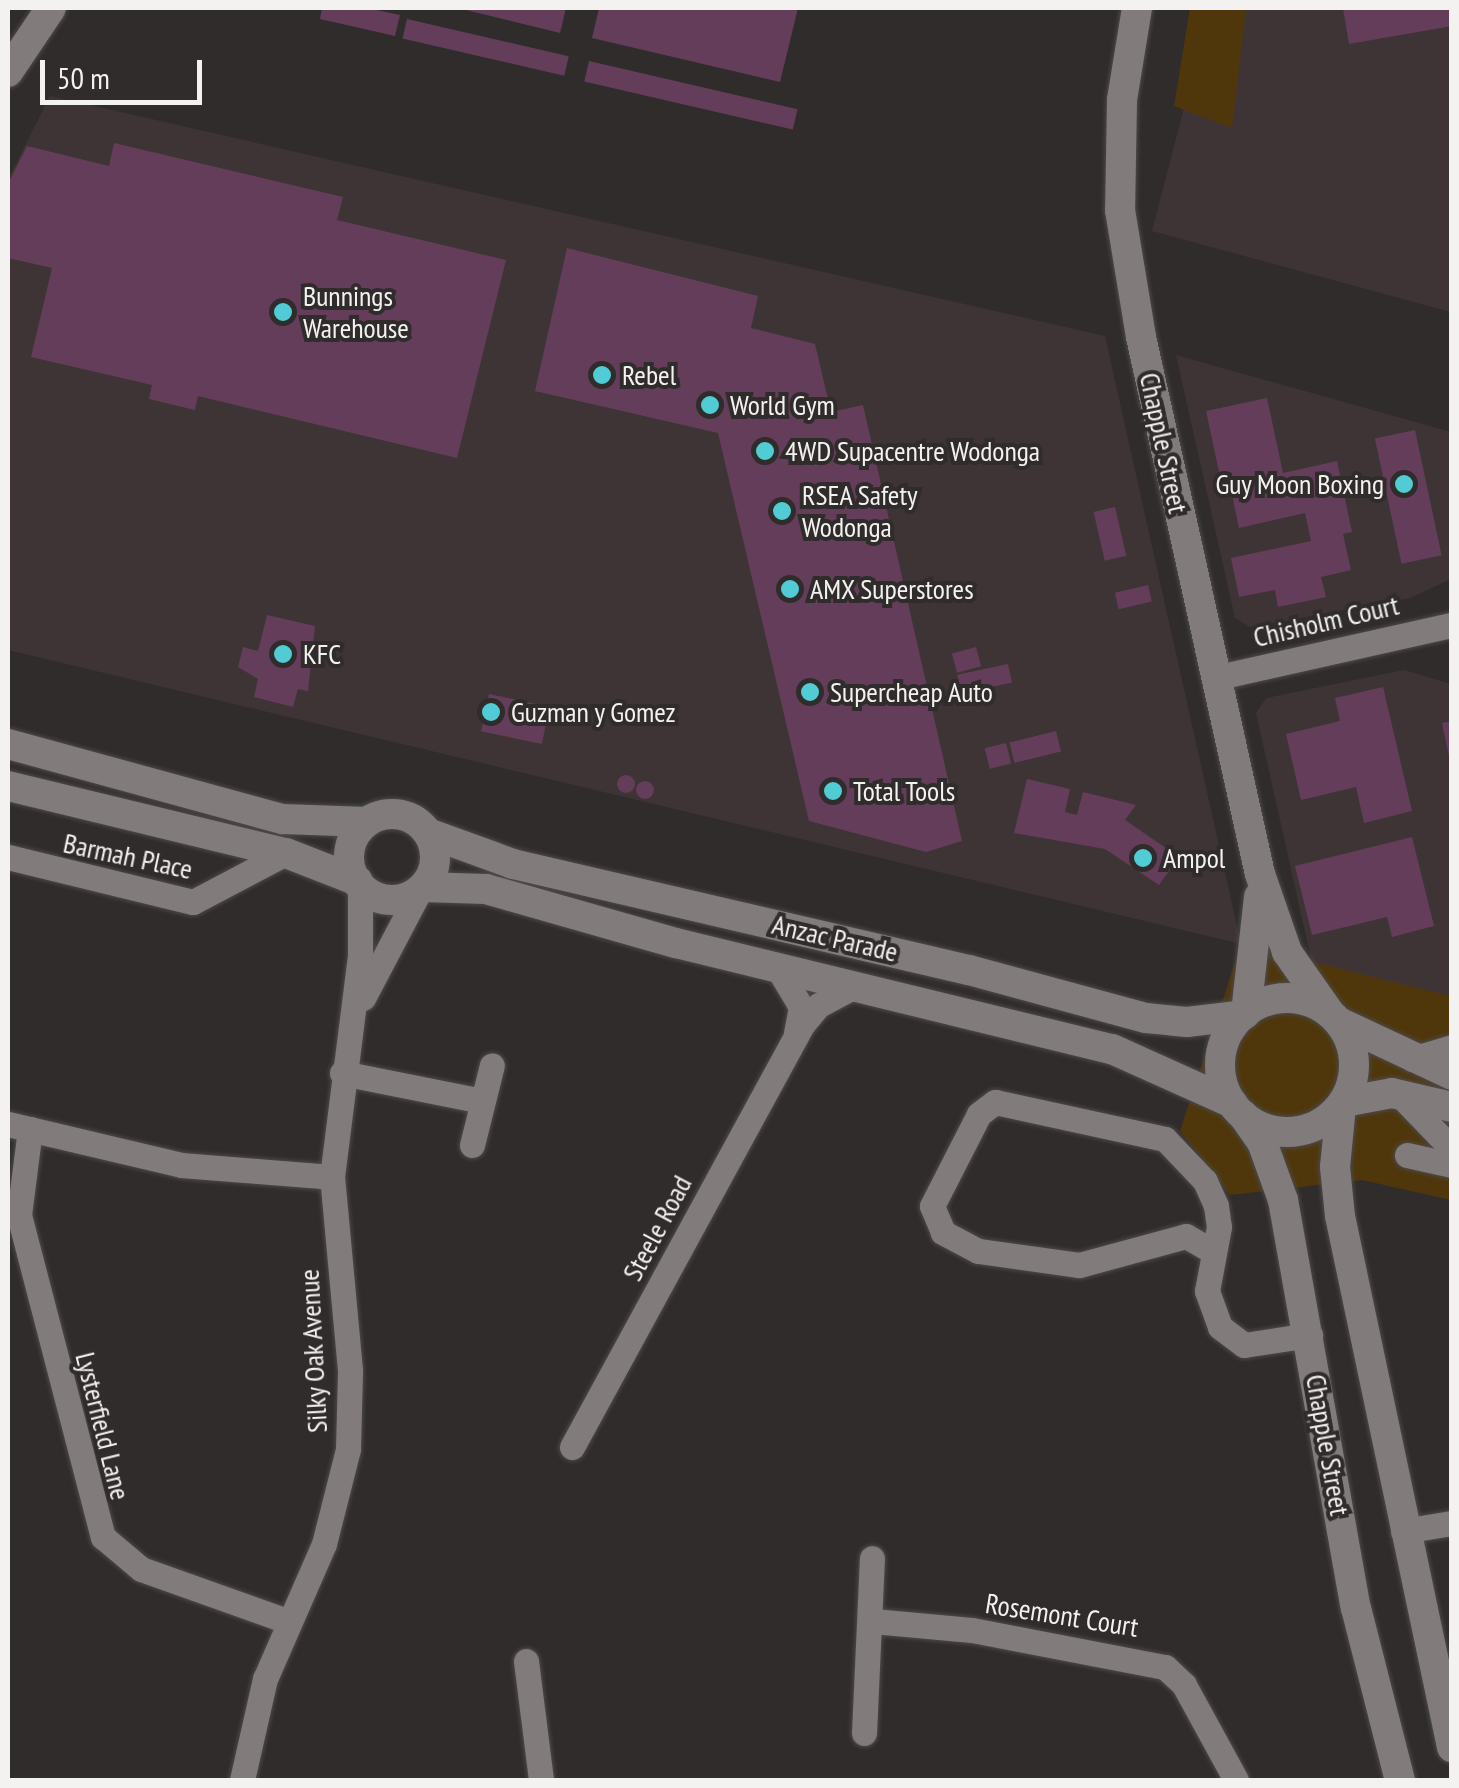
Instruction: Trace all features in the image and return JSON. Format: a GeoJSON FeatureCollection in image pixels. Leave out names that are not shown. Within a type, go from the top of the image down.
{"type":"FeatureCollection","features":[{"type":"Feature","properties":{"kind":"main road"},"geometry":{"type":"LineString","coordinates":[[8,72],[51,8]]}},
{"type":"Feature","properties":{"kind":"main road","name":"Chapple Street"},"geometry":{"type":"LineString","coordinates":[[1137,8],[1122,100],[1120,210],[1214,678],[1260,874],[1287,952],[1334,1017]]}},
{"type":"Feature","properties":{"kind":"main road"},"geometry":{"type":"LineString","coordinates":[[8,744],[283,820],[368,822],[401,814],[428,833],[435,861],[422,888],[388,899],[286,852],[8,786]]}},
{"type":"Feature","properties":{"kind":"main road"},"geometry":{"type":"LineString","coordinates":[[359,883],[349,850],[368,822]]}},
{"type":"Feature","properties":{"kind":"main road","name":"Anzac Parade"},"geometry":{"type":"LineString","coordinates":[[428,833],[513,864],[989,974],[1146,1018],[1188,1022],[1245,1014]]}},
{"type":"Feature","properties":{"kind":"main road","name":"Chapple Street"},"geometry":{"type":"LineString","coordinates":[[1245,1014],[1257,960],[1260,874]]}},
{"type":"Feature","properties":{"kind":"main road","name":"Anzac Parade"},"geometry":{"type":"LineString","coordinates":[[422,888],[486,889],[779,970],[1132,1055],[1238,1109]]}},
{"type":"Feature","properties":{"kind":"main road"},"geometry":{"type":"LineString","coordinates":[[1452,1075],[1289,997],[1245,1014],[1222,1052],[1222,1080],[1238,1109],[1260,1126],[1292,1130],[1343,1104],[1395,1093],[1452,1107]]}},
{"type":"Feature","properties":{"kind":"main road"},"geometry":{"type":"LineString","coordinates":[[1334,1017],[1354,1064],[1343,1104]]}},
{"type":"Feature","properties":{"kind":"main road","name":"Chapple Street"},"geometry":{"type":"LineString","coordinates":[[1343,1104],[1335,1167],[1340,1216],[1403,1531],[1452,1746]]}},
{"type":"Feature","properties":{"kind":"main road","name":"Chapple Street"},"geometry":{"type":"LineString","coordinates":[[1238,1109],[1262,1142],[1283,1200],[1356,1608],[1400,1780]]}},
{"type":"Feature","properties":{"kind":"street","name":"Chisholm Court"},"geometry":{"type":"LineString","coordinates":[[1214,678],[1452,625]]}},
{"type":"Feature","properties":{"kind":"street","name":"Barmah Place"},"geometry":{"type":"LineString","coordinates":[[8,857],[192,902],[286,852]]}},
{"type":"Feature","properties":{"kind":"street","name":"Silky Oak Avenue"},"geometry":{"type":"LineString","coordinates":[[242,1780],[248,1735],[287,1621],[324,1544],[348,1449],[350,1370],[332,1178],[342,1073],[353,1021],[359,883]]}},
{"type":"Feature","properties":{"kind":"street","name":"Silky Oak Avenue"},"geometry":{"type":"LineString","coordinates":[[353,1021],[422,888]]}},
{"type":"Feature","properties":{"kind":"street"},"geometry":{"type":"LineString","coordinates":[[779,970],[801,1008],[794,1038]]}},
{"type":"Feature","properties":{"kind":"street","name":"Steele Road"},"geometry":{"type":"LineString","coordinates":[[572,1447],[794,1038],[814,1010],[853,987]]}},
{"type":"Feature","properties":{"kind":"street"},"geometry":{"type":"LineString","coordinates":[[1412,1059],[1452,1047]]}},
{"type":"Feature","properties":{"kind":"street"},"geometry":{"type":"LineString","coordinates":[[472,1145],[492,1065]]}},
{"type":"Feature","properties":{"kind":"street"},"geometry":{"type":"LineString","coordinates":[[342,1073],[482,1101]]}},
{"type":"Feature","properties":{"kind":"street"},"geometry":{"type":"LineString","coordinates":[[1395,1093],[1452,1149]]}},
{"type":"Feature","properties":{"kind":"street"},"geometry":{"type":"LineString","coordinates":[[1212,1251],[1186,1236],[1079,1264],[978,1250],[943,1232],[932,1206],[979,1114],[1008,1102],[1144,1133],[1180,1150],[1216,1206],[1212,1251],[1207,1291],[1231,1339],[1270,1344],[1310,1335]]}},
{"type":"Feature","properties":{"kind":"street","name":"Lysterfield Lane"},"geometry":{"type":"LineString","coordinates":[[287,1621],[141,1569],[102,1538],[19,1214],[19,1126],[181,1165],[332,1178]]}},
{"type":"Feature","properties":{"kind":"street"},"geometry":{"type":"LineString","coordinates":[[1407,1155],[1452,1165]]}},
{"type":"Feature","properties":{"kind":"street"},"geometry":{"type":"LineString","coordinates":[[1403,1531],[1452,1522]]}},
{"type":"Feature","properties":{"kind":"street"},"geometry":{"type":"LineString","coordinates":[[864,1734],[872,1558]]}},
{"type":"Feature","properties":{"kind":"street","name":"Rosemont Court"},"geometry":{"type":"LineString","coordinates":[[872,1621],[972,1630],[1164,1667],[1192,1697],[1236,1780]]}},
{"type":"Feature","properties":{"kind":"street"},"geometry":{"type":"LineString","coordinates":[[526,1661],[542,1780]]}},
{"type":"Feature","properties":{"kind":"shaded area"},"geometry":{"type":"Polygon","coordinates":[[[1190,8],[1246,8],[1232,128],[1174,106],[1190,8]]]}},
{"type":"Feature","properties":{"kind":"shaded area"},"geometry":{"type":"Polygon","coordinates":[[[1210,8],[1451,8],[1451,312],[1152,231],[1210,8]]]}},
{"type":"Feature","properties":{"kind":"shaded area"},"geometry":{"type":"Polygon","coordinates":[[[50,96],[1105,336],[1241,944],[8,650],[8,179],[50,96]]]}},
{"type":"Feature","properties":{"kind":"shaded area"},"geometry":{"type":"Polygon","coordinates":[[[1176,355],[1451,432],[1451,579],[1410,598],[1250,627],[1235,618],[1176,355]]]}},
{"type":"Feature","properties":{"kind":"shaded area"},"geometry":{"type":"Polygon","coordinates":[[[1404,670],[1451,684],[1451,996],[1312,963],[1256,713],[1266,698],[1404,670]]]}},
{"type":"Feature","properties":{"kind":"shaded area"},"geometry":{"type":"Polygon","coordinates":[[[1241,944],[1451,996],[1451,1200],[1362,1180],[1230,1195],[1180,1131],[1241,944]]]}},
{"type":"Feature","properties":{"kind":"building"},"geometry":{"type":"Polygon","coordinates":[[[322,8],[367,8],[400,15],[395,36],[320,19],[322,8]]]}},
{"type":"Feature","properties":{"kind":"building"},"geometry":{"type":"Polygon","coordinates":[[[458,8],[566,8],[560,33],[458,8]]]}},
{"type":"Feature","properties":{"kind":"building"},"geometry":{"type":"Polygon","coordinates":[[[599,8],[798,8],[780,82],[592,38],[599,8]]]}},
{"type":"Feature","properties":{"kind":"building"},"geometry":{"type":"Polygon","coordinates":[[[1343,8],[1452,8],[1452,26],[1349,44],[1343,8]]]}},
{"type":"Feature","properties":{"kind":"building"},"geometry":{"type":"Polygon","coordinates":[[[407,19],[569,56],[564,76],[403,38],[407,19]]]}},
{"type":"Feature","properties":{"kind":"building"},"geometry":{"type":"Polygon","coordinates":[[[589,61],[798,109],[793,130],[584,81],[589,61]]]}},
{"type":"Feature","properties":{"kind":"building","name":"Bunnings Warehouse"},"geometry":{"type":"Polygon","coordinates":[[[114,143],[343,197],[337,220],[506,260],[457,458],[198,396],[195,410],[149,399],[152,385],[31,357],[52,268],[8,258],[8,184],[27,146],[109,166],[114,143]]]}},
{"type":"Feature","properties":{"kind":"building"},"geometry":{"type":"Polygon","coordinates":[[[567,248],[758,296],[751,328],[815,344],[831,412],[863,405],[962,841],[926,852],[809,821],[718,433],[535,391],[567,248]]]}},
{"type":"Feature","properties":{"kind":"building"},"geometry":{"type":"Polygon","coordinates":[[[1267,398],[1283,473],[1337,461],[1352,532],[1343,534],[1351,570],[1321,577],[1326,597],[1278,607],[1275,590],[1239,597],[1231,558],[1311,541],[1305,513],[1239,528],[1230,485],[1222,486],[1206,411],[1267,398]]]}},
{"type":"Feature","properties":{"kind":"building"},"geometry":{"type":"Polygon","coordinates":[[[1415,430],[1442,555],[1402,564],[1375,439],[1415,430]]]}},
{"type":"Feature","properties":{"kind":"building"},"geometry":{"type":"Polygon","coordinates":[[[1115,507],[1126,556],[1105,561],[1094,512],[1115,507]]]}},
{"type":"Feature","properties":{"kind":"building"},"geometry":{"type":"Polygon","coordinates":[[[1148,585],[1152,602],[1119,609],[1115,593],[1148,585]]]}},
{"type":"Feature","properties":{"kind":"building","name":"KFC"},"geometry":{"type":"Polygon","coordinates":[[[267,615],[315,626],[308,691],[298,689],[293,707],[254,697],[258,679],[238,667],[243,647],[258,651],[267,615]]]}},
{"type":"Feature","properties":{"kind":"building"},"geometry":{"type":"Polygon","coordinates":[[[976,647],[981,666],[957,673],[952,653],[976,647]]]}},
{"type":"Feature","properties":{"kind":"building"},"geometry":{"type":"Polygon","coordinates":[[[1008,664],[1012,683],[961,693],[957,675],[1008,664]]]}},
{"type":"Feature","properties":{"kind":"building"},"geometry":{"type":"Polygon","coordinates":[[[1383,687],[1412,811],[1364,823],[1356,787],[1301,800],[1286,734],[1340,721],[1335,698],[1383,687]]]}},
{"type":"Feature","properties":{"kind":"building"},"geometry":{"type":"Polygon","coordinates":[[[489,694],[550,707],[542,744],[481,731],[489,694]]]}},
{"type":"Feature","properties":{"kind":"building"},"geometry":{"type":"Polygon","coordinates":[[[1452,721],[1452,760],[1450,761],[1442,723],[1452,721]]]}},
{"type":"Feature","properties":{"kind":"building"},"geometry":{"type":"Polygon","coordinates":[[[1056,731],[1061,751],[1015,763],[1009,743],[1056,731]]]}},
{"type":"Feature","properties":{"kind":"building"},"geometry":{"type":"Polygon","coordinates":[[[1006,743],[1011,763],[990,769],[985,748],[1006,743]]]}},
{"type":"Feature","properties":{"kind":"building"},"geometry":{"type":"Polygon","coordinates":[[[626,775],[635,784],[626,793],[617,784],[626,775]]]}},
{"type":"Feature","properties":{"kind":"building"},"geometry":{"type":"Polygon","coordinates":[[[1027,779],[1070,789],[1065,812],[1077,815],[1083,792],[1136,805],[1125,820],[1179,857],[1159,885],[1105,849],[1014,833],[1027,779]]]}},
{"type":"Feature","properties":{"kind":"building"},"geometry":{"type":"Polygon","coordinates":[[[645,781],[654,790],[645,799],[636,790],[645,781]]]}},
{"type":"Feature","properties":{"kind":"building"},"geometry":{"type":"Polygon","coordinates":[[[1412,837],[1434,926],[1392,937],[1387,917],[1312,935],[1295,866],[1412,837]]]}},
{"type":"Feature","properties":{"kind":"place","name":"Bunnings Warehouse"},"geometry":{"type":"Point","coordinates":[283,312]}},
{"type":"Feature","properties":{"kind":"place","name":"Rebel"},"geometry":{"type":"Point","coordinates":[602,375]}},
{"type":"Feature","properties":{"kind":"place","name":"World Gym"},"geometry":{"type":"Point","coordinates":[710,405]}},
{"type":"Feature","properties":{"kind":"place","name":"4WD Supacentre Wodonga"},"geometry":{"type":"Point","coordinates":[765,451]}},
{"type":"Feature","properties":{"kind":"place","name":"Guy Moon Boxing"},"geometry":{"type":"Point","coordinates":[1404,484]}},
{"type":"Feature","properties":{"kind":"place","name":"RSEA Safety Wodonga"},"geometry":{"type":"Point","coordinates":[782,511]}},
{"type":"Feature","properties":{"kind":"place","name":"AMX Superstores"},"geometry":{"type":"Point","coordinates":[790,589]}},
{"type":"Feature","properties":{"kind":"place","name":"KFC"},"geometry":{"type":"Point","coordinates":[283,654]}},
{"type":"Feature","properties":{"kind":"place","name":"Supercheap Auto"},"geometry":{"type":"Point","coordinates":[810,692]}},
{"type":"Feature","properties":{"kind":"place","name":"Guzman y Gomez"},"geometry":{"type":"Point","coordinates":[491,712]}},
{"type":"Feature","properties":{"kind":"place","name":"Total Tools"},"geometry":{"type":"Point","coordinates":[833,791]}},
{"type":"Feature","properties":{"kind":"place","name":"Ampol"},"geometry":{"type":"Point","coordinates":[1143,858]}}]}
